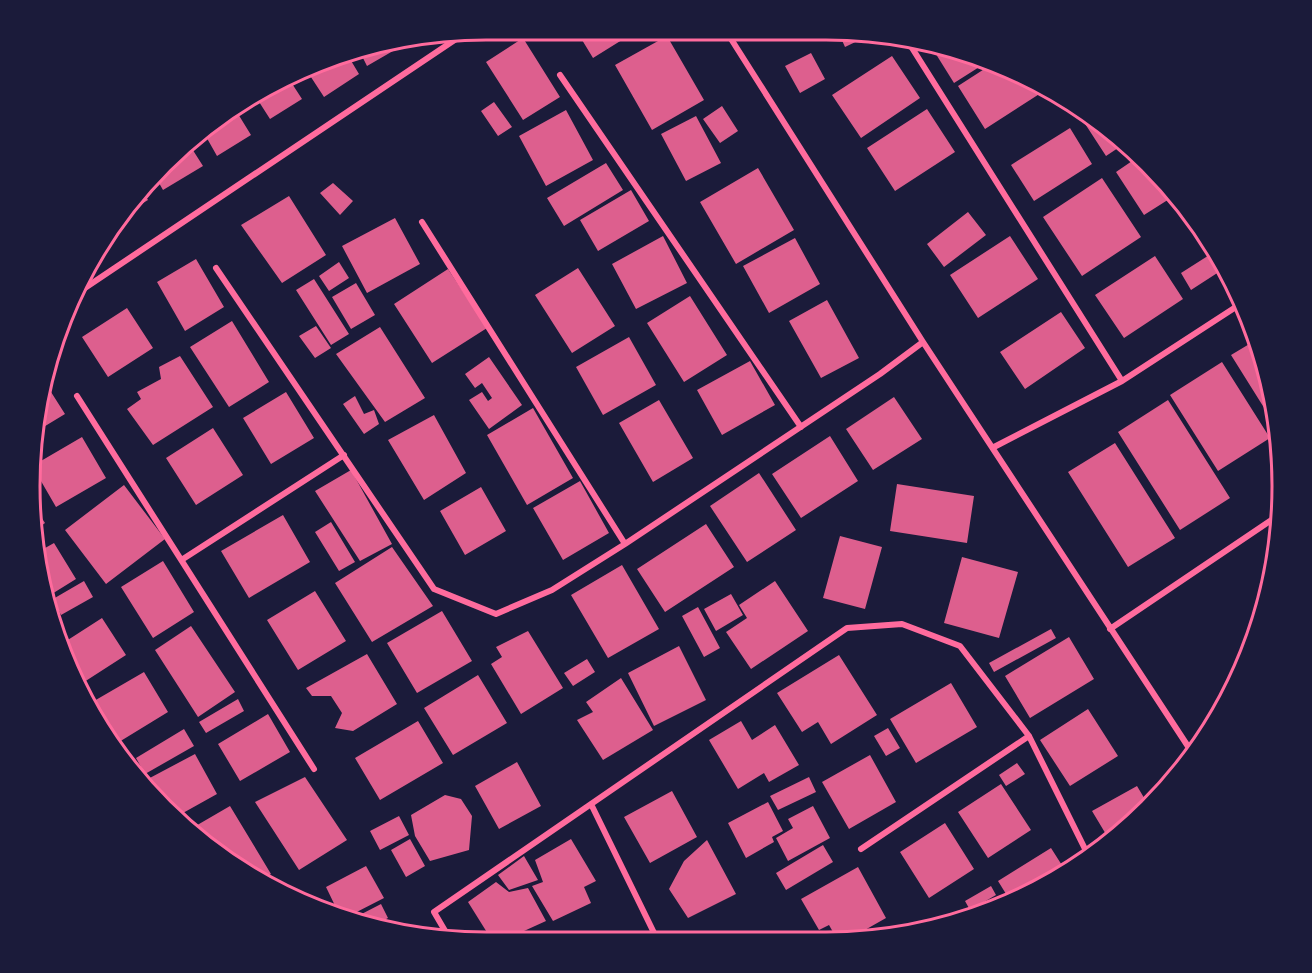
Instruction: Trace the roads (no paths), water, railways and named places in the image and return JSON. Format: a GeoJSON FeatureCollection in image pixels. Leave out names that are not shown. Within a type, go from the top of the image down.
{"type":"FeatureCollection","features":[{"type":"Feature","properties":{"kind":"street"},"geometry":{"type":"LineString","coordinates":[[732,40],[923,342],[994,447],[1188,746]]}},
{"type":"Feature","properties":{"kind":"street"},"geometry":{"type":"LineString","coordinates":[[87,286],[452,41]]}},
{"type":"Feature","properties":{"kind":"street"},"geometry":{"type":"LineString","coordinates":[[913,49],[1122,381]]}},
{"type":"Feature","properties":{"kind":"street"},"geometry":{"type":"LineString","coordinates":[[560,75],[801,427]]}},
{"type":"Feature","properties":{"kind":"street"},"geometry":{"type":"LineString","coordinates":[[422,222],[625,544]]}},
{"type":"Feature","properties":{"kind":"street"},"geometry":{"type":"LineString","coordinates":[[216,268],[434,589],[496,614],[552,590],[625,544],[880,374],[923,342]]}},
{"type":"Feature","properties":{"kind":"street"},"geometry":{"type":"LineString","coordinates":[[994,447],[1122,381],[1234,308]]}},
{"type":"Feature","properties":{"kind":"street"},"geometry":{"type":"LineString","coordinates":[[77,396],[315,769]]}},
{"type":"Feature","properties":{"kind":"street"},"geometry":{"type":"LineString","coordinates":[[183,559],[344,455]]}},
{"type":"Feature","properties":{"kind":"street"},"geometry":{"type":"LineString","coordinates":[[1110,629],[1271,521]]}},
{"type":"Feature","properties":{"kind":"street"},"geometry":{"type":"LineString","coordinates":[[445,931],[434,912],[847,628],[902,624],[960,646],[1029,736],[1085,849]]}},
{"type":"Feature","properties":{"kind":"street"},"geometry":{"type":"LineString","coordinates":[[861,849],[1029,736]]}},
{"type":"Feature","properties":{"kind":"street"},"geometry":{"type":"LineString","coordinates":[[591,804],[654,932]]}}]}
